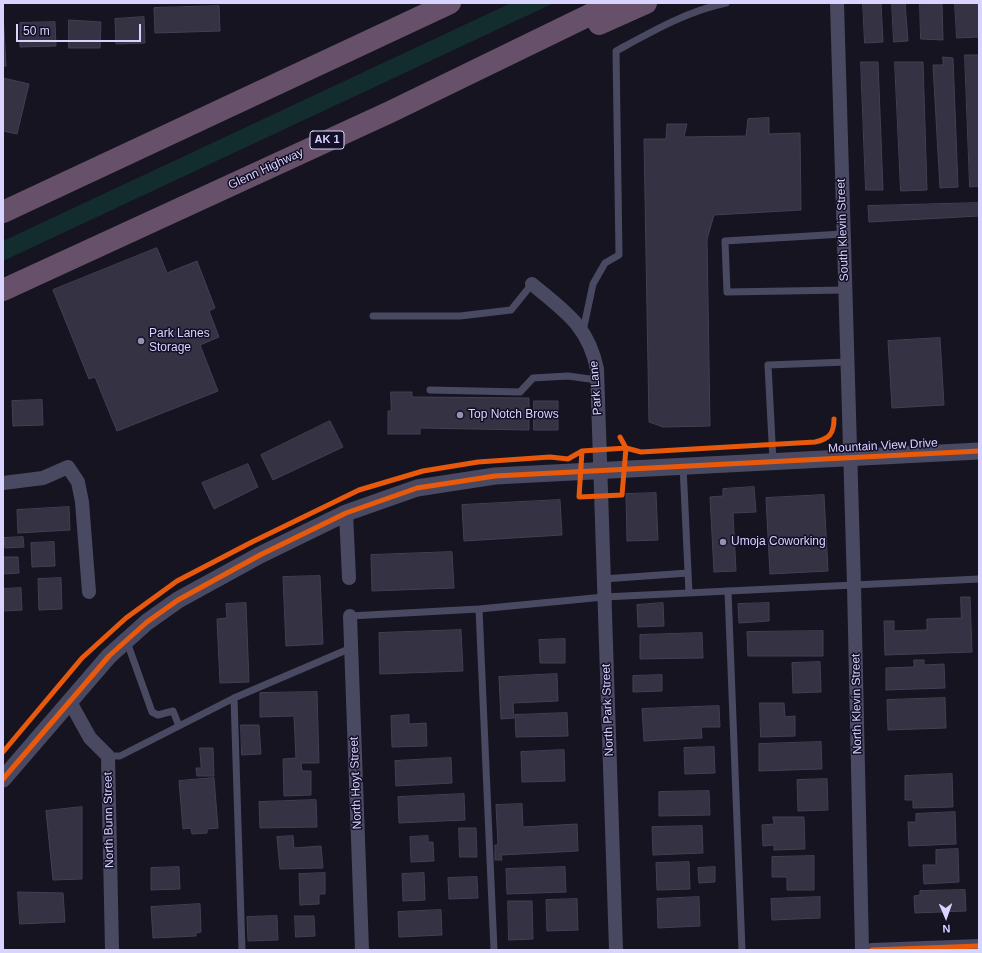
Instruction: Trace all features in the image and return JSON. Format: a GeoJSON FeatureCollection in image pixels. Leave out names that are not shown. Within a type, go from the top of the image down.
{"type":"FeatureCollection","features":[{"type":"Feature","properties":{"kind":"highway"},"geometry":{"type":"LineString","coordinates":[[417,18],[443,3]]}},
{"type":"Feature","properties":{"kind":"highway"},"geometry":{"type":"LineString","coordinates":[[3,212],[450,3]]}},
{"type":"Feature","properties":{"kind":"highway","name":"Glenn Highway"},"geometry":{"type":"LineString","coordinates":[[3,290],[390,112],[614,3]]}},
{"type":"Feature","properties":{"kind":"highway"},"geometry":{"type":"LineString","coordinates":[[390,112],[646,3]]}},
{"type":"Feature","properties":{"kind":"street","name":"South Klevin Street"},"geometry":{"type":"LineString","coordinates":[[837,3],[850,458]]}},
{"type":"Feature","properties":{"kind":"street","name":"Park Lane"},"geometry":{"type":"LineString","coordinates":[[532,284],[568,314],[583,331],[593,350],[597,380],[600,469]]}},
{"type":"Feature","properties":{"kind":"street","name":"Mountain View Drive"},"geometry":{"type":"LineString","coordinates":[[3,779],[109,656],[147,622],[178,600],[260,555],[346,513],[418,488],[495,476],[600,469],[979,451]]}},
{"type":"Feature","properties":{"kind":"street","name":"North Klevin Street"},"geometry":{"type":"LineString","coordinates":[[850,458],[862,950]]}},
{"type":"Feature","properties":{"kind":"street"},"geometry":{"type":"LineString","coordinates":[[3,483],[43,478],[68,467],[78,482],[82,502],[89,592]]}},
{"type":"Feature","properties":{"kind":"street","name":"North Park Street"},"geometry":{"type":"LineString","coordinates":[[600,469],[616,950]]}},
{"type":"Feature","properties":{"kind":"street"},"geometry":{"type":"LineString","coordinates":[[346,513],[349,578]]}},
{"type":"Feature","properties":{"kind":"street","name":"North Hoyt Street"},"geometry":{"type":"LineString","coordinates":[[350,616],[362,950]]}},
{"type":"Feature","properties":{"kind":"street","name":"North Bunn Street"},"geometry":{"type":"LineString","coordinates":[[70,702],[90,738],[108,756],[112,950]]}},
{"type":"Feature","properties":{"kind":"street"},"geometry":{"type":"LineString","coordinates":[[872,950],[979,946]]}},
{"type":"Feature","properties":{"kind":"lane"},"geometry":{"type":"LineString","coordinates":[[583,331],[593,284],[605,262],[619,255],[616,51],[661,27],[709,6],[726,3]]}},
{"type":"Feature","properties":{"kind":"lane"},"geometry":{"type":"LineString","coordinates":[[843,234],[725,240],[727,292],[845,290]]}},
{"type":"Feature","properties":{"kind":"lane"},"geometry":{"type":"LineString","coordinates":[[374,316],[460,316],[511,310],[532,284]]}},
{"type":"Feature","properties":{"kind":"lane"},"geometry":{"type":"LineString","coordinates":[[772,462],[768,365],[847,362]]}},
{"type":"Feature","properties":{"kind":"lane"},"geometry":{"type":"LineString","coordinates":[[430,390],[520,392],[533,378],[568,376],[597,380]]}},
{"type":"Feature","properties":{"kind":"lane"},"geometry":{"type":"LineString","coordinates":[[683,465],[689,592]]}},
{"type":"Feature","properties":{"kind":"lane"},"geometry":{"type":"LineString","coordinates":[[603,578],[688,573]]}},
{"type":"Feature","properties":{"kind":"lane"},"geometry":{"type":"LineString","coordinates":[[350,616],[478,609],[604,597],[689,592],[979,579]]}},
{"type":"Feature","properties":{"kind":"lane"},"geometry":{"type":"LineString","coordinates":[[728,591],[742,950]]}},
{"type":"Feature","properties":{"kind":"lane"},"geometry":{"type":"LineString","coordinates":[[478,609],[494,950]]}},
{"type":"Feature","properties":{"kind":"lane"},"geometry":{"type":"LineString","coordinates":[[126,641],[152,712],[158,715],[173,711],[179,726]]}},
{"type":"Feature","properties":{"kind":"lane"},"geometry":{"type":"LineString","coordinates":[[108,756],[120,756],[234,698],[351,648]]}},
{"type":"Feature","properties":{"kind":"lane"},"geometry":{"type":"LineString","coordinates":[[234,698],[242,950]]}},
{"type":"Feature","properties":{"kind":"green space"},"geometry":{"type":"Polygon","coordinates":[[[511,3],[554,3],[3,261],[3,241],[511,3]]]}},
{"type":"Feature","properties":{"kind":"building"},"geometry":{"type":"Polygon","coordinates":[[[863,3],[881,3],[883,42],[865,43],[863,3]]]}},
{"type":"Feature","properties":{"kind":"building"},"geometry":{"type":"Polygon","coordinates":[[[892,3],[905,3],[908,41],[894,42],[892,3]]]}},
{"type":"Feature","properties":{"kind":"building"},"geometry":{"type":"Polygon","coordinates":[[[920,3],[942,3],[943,40],[921,39],[920,3]]]}},
{"type":"Feature","properties":{"kind":"building"},"geometry":{"type":"Polygon","coordinates":[[[955,3],[978,3],[979,37],[957,38],[955,3]]]}},
{"type":"Feature","properties":{"kind":"building"},"geometry":{"type":"Polygon","coordinates":[[[219,6],[220,31],[155,33],[154,8],[219,6]]]}},
{"type":"Feature","properties":{"kind":"building"},"geometry":{"type":"Polygon","coordinates":[[[3,12],[6,66],[3,66],[3,12]]]}},
{"type":"Feature","properties":{"kind":"building"},"geometry":{"type":"Polygon","coordinates":[[[144,17],[145,43],[116,44],[115,19],[144,17]]]}},
{"type":"Feature","properties":{"kind":"building"},"geometry":{"type":"Polygon","coordinates":[[[69,20],[101,22],[100,48],[69,48],[69,20]]]}},
{"type":"Feature","properties":{"kind":"building"},"geometry":{"type":"Polygon","coordinates":[[[55,22],[56,46],[20,47],[20,23],[55,22]]]}},
{"type":"Feature","properties":{"kind":"building"},"geometry":{"type":"Polygon","coordinates":[[[965,55],[979,55],[979,186],[970,187],[965,55]]]}},
{"type":"Feature","properties":{"kind":"building"},"geometry":{"type":"Polygon","coordinates":[[[943,57],[953,58],[958,187],[940,188],[933,65],[943,65],[943,57]]]}},
{"type":"Feature","properties":{"kind":"building"},"geometry":{"type":"Polygon","coordinates":[[[861,62],[878,62],[883,190],[866,190],[861,62]]]}},
{"type":"Feature","properties":{"kind":"building"},"geometry":{"type":"Polygon","coordinates":[[[895,62],[923,62],[927,190],[901,191],[895,62]]]}},
{"type":"Feature","properties":{"kind":"building"},"geometry":{"type":"Polygon","coordinates":[[[3,78],[29,84],[17,134],[3,131],[3,78]]]}},
{"type":"Feature","properties":{"kind":"building"},"geometry":{"type":"Polygon","coordinates":[[[769,118],[769,134],[800,133],[801,210],[714,215],[707,239],[710,426],[663,427],[649,422],[644,139],[666,139],[667,124],[687,124],[684,137],[746,136],[748,119],[769,118]]]}},
{"type":"Feature","properties":{"kind":"building"},"geometry":{"type":"Polygon","coordinates":[[[979,203],[979,216],[869,222],[868,206],[979,203]]]}},
{"type":"Feature","properties":{"kind":"building","name":"Park Lanes Storage"},"geometry":{"type":"Polygon","coordinates":[[[157,248],[167,273],[197,261],[215,308],[209,311],[219,337],[200,345],[218,391],[117,431],[95,377],[89,379],[53,290],[157,248]]]}},
{"type":"Feature","properties":{"kind":"building"},"geometry":{"type":"Polygon","coordinates":[[[940,338],[944,405],[892,408],[888,341],[940,338]]]}},
{"type":"Feature","properties":{"kind":"building"},"geometry":{"type":"Polygon","coordinates":[[[391,392],[412,392],[412,397],[529,398],[529,430],[420,428],[420,434],[388,434],[388,411],[391,411],[391,392]]]}},
{"type":"Feature","properties":{"kind":"building"},"geometry":{"type":"Polygon","coordinates":[[[42,400],[43,425],[13,426],[12,401],[42,400]]]}},
{"type":"Feature","properties":{"kind":"building"},"geometry":{"type":"Polygon","coordinates":[[[534,401],[558,401],[558,430],[534,430],[534,401]]]}},
{"type":"Feature","properties":{"kind":"building"},"geometry":{"type":"Polygon","coordinates":[[[330,421],[343,447],[273,480],[261,455],[330,421]]]}},
{"type":"Feature","properties":{"kind":"building"},"geometry":{"type":"Polygon","coordinates":[[[248,464],[258,487],[214,509],[202,483],[248,464]]]}},
{"type":"Feature","properties":{"kind":"building","name":"Umoja Coworking"},"geometry":{"type":"Polygon","coordinates":[[[754,487],[756,512],[733,513],[736,571],[714,572],[710,497],[723,496],[723,489],[754,487]]]}},
{"type":"Feature","properties":{"kind":"building"},"geometry":{"type":"Polygon","coordinates":[[[656,493],[658,540],[627,541],[626,494],[656,493]]]}},
{"type":"Feature","properties":{"kind":"building"},"geometry":{"type":"Polygon","coordinates":[[[824,495],[828,571],[770,574],[766,498],[824,495]]]}},
{"type":"Feature","properties":{"kind":"building"},"geometry":{"type":"Polygon","coordinates":[[[560,500],[562,535],[464,541],[462,505],[560,500]]]}},
{"type":"Feature","properties":{"kind":"building"},"geometry":{"type":"Polygon","coordinates":[[[69,507],[70,530],[18,533],[17,510],[69,507]]]}},
{"type":"Feature","properties":{"kind":"building"},"geometry":{"type":"Polygon","coordinates":[[[23,537],[24,547],[5,548],[4,538],[23,537]]]}},
{"type":"Feature","properties":{"kind":"building"},"geometry":{"type":"Polygon","coordinates":[[[54,542],[55,566],[32,567],[31,543],[54,542]]]}},
{"type":"Feature","properties":{"kind":"building"},"geometry":{"type":"Polygon","coordinates":[[[452,552],[454,588],[372,591],[371,555],[452,552]]]}},
{"type":"Feature","properties":{"kind":"building"},"geometry":{"type":"Polygon","coordinates":[[[3,557],[18,557],[19,573],[3,574],[3,557]]]}},
{"type":"Feature","properties":{"kind":"building"},"geometry":{"type":"Polygon","coordinates":[[[320,576],[323,644],[286,646],[283,577],[320,576]]]}},
{"type":"Feature","properties":{"kind":"building"},"geometry":{"type":"Polygon","coordinates":[[[61,578],[62,609],[39,610],[38,579],[61,578]]]}},
{"type":"Feature","properties":{"kind":"building"},"geometry":{"type":"Polygon","coordinates":[[[21,588],[22,610],[3,611],[3,589],[21,588]]]}},
{"type":"Feature","properties":{"kind":"building"},"geometry":{"type":"Polygon","coordinates":[[[961,597],[970,597],[972,652],[885,655],[884,621],[894,621],[894,631],[927,630],[927,619],[961,618],[961,597]]]}},
{"type":"Feature","properties":{"kind":"building"},"geometry":{"type":"Polygon","coordinates":[[[246,603],[249,682],[220,683],[217,619],[227,618],[226,604],[246,603]]]}},
{"type":"Feature","properties":{"kind":"building"},"geometry":{"type":"Polygon","coordinates":[[[663,603],[664,626],[638,627],[637,605],[663,603]]]}},
{"type":"Feature","properties":{"kind":"building"},"geometry":{"type":"Polygon","coordinates":[[[769,603],[769,621],[739,623],[738,604],[769,603]]]}},
{"type":"Feature","properties":{"kind":"building"},"geometry":{"type":"Polygon","coordinates":[[[461,630],[463,671],[380,674],[379,633],[461,630]]]}},
{"type":"Feature","properties":{"kind":"building"},"geometry":{"type":"Polygon","coordinates":[[[823,631],[823,656],[748,656],[747,632],[823,631]]]}},
{"type":"Feature","properties":{"kind":"building"},"geometry":{"type":"Polygon","coordinates":[[[702,633],[703,658],[640,659],[640,635],[702,633]]]}},
{"type":"Feature","properties":{"kind":"building"},"geometry":{"type":"Polygon","coordinates":[[[565,639],[565,663],[540,663],[539,640],[565,639]]]}},
{"type":"Feature","properties":{"kind":"building"},"geometry":{"type":"Polygon","coordinates":[[[914,660],[924,660],[924,665],[944,664],[945,688],[886,690],[886,668],[914,667],[914,660]]]}},
{"type":"Feature","properties":{"kind":"building"},"geometry":{"type":"Polygon","coordinates":[[[820,662],[821,692],[793,693],[792,663],[820,662]]]}},
{"type":"Feature","properties":{"kind":"building"},"geometry":{"type":"Polygon","coordinates":[[[557,674],[558,701],[513,703],[514,718],[501,719],[499,677],[557,674]]]}},
{"type":"Feature","properties":{"kind":"building"},"geometry":{"type":"Polygon","coordinates":[[[662,675],[662,691],[633,692],[633,676],[662,675]]]}},
{"type":"Feature","properties":{"kind":"building"},"geometry":{"type":"Polygon","coordinates":[[[317,692],[319,763],[301,763],[302,771],[311,771],[311,795],[284,796],[283,759],[296,758],[294,716],[260,717],[260,693],[317,692]]]}},
{"type":"Feature","properties":{"kind":"building"},"geometry":{"type":"Polygon","coordinates":[[[945,698],[946,728],[888,730],[887,700],[945,698]]]}},
{"type":"Feature","properties":{"kind":"building"},"geometry":{"type":"Polygon","coordinates":[[[760,703],[784,703],[785,717],[795,716],[795,736],[761,737],[760,703]]]}},
{"type":"Feature","properties":{"kind":"building"},"geometry":{"type":"Polygon","coordinates":[[[719,706],[720,727],[701,727],[702,738],[644,741],[642,709],[719,706]]]}},
{"type":"Feature","properties":{"kind":"building"},"geometry":{"type":"Polygon","coordinates":[[[567,713],[568,736],[516,737],[515,715],[567,713]]]}},
{"type":"Feature","properties":{"kind":"building"},"geometry":{"type":"Polygon","coordinates":[[[409,715],[409,724],[426,723],[427,746],[392,747],[391,716],[409,715]]]}},
{"type":"Feature","properties":{"kind":"building"},"geometry":{"type":"Polygon","coordinates":[[[241,725],[259,725],[261,754],[242,755],[241,725]]]}},
{"type":"Feature","properties":{"kind":"building"},"geometry":{"type":"Polygon","coordinates":[[[821,742],[822,769],[759,771],[759,744],[821,742]]]}},
{"type":"Feature","properties":{"kind":"building"},"geometry":{"type":"Polygon","coordinates":[[[714,747],[715,773],[685,774],[684,748],[714,747]]]}},
{"type":"Feature","properties":{"kind":"building"},"geometry":{"type":"Polygon","coordinates":[[[200,748],[213,748],[214,776],[197,776],[196,768],[201,768],[200,748]]]}},
{"type":"Feature","properties":{"kind":"building"},"geometry":{"type":"Polygon","coordinates":[[[564,750],[565,781],[522,782],[521,752],[564,750]]]}},
{"type":"Feature","properties":{"kind":"building"},"geometry":{"type":"Polygon","coordinates":[[[451,758],[452,783],[396,786],[395,761],[451,758]]]}},
{"type":"Feature","properties":{"kind":"building"},"geometry":{"type":"Polygon","coordinates":[[[952,774],[953,807],[913,808],[913,800],[905,800],[905,776],[952,774]]]}},
{"type":"Feature","properties":{"kind":"building"},"geometry":{"type":"Polygon","coordinates":[[[214,778],[218,828],[207,829],[207,833],[192,834],[191,828],[183,829],[179,781],[214,778]]]}},
{"type":"Feature","properties":{"kind":"building"},"geometry":{"type":"Polygon","coordinates":[[[827,779],[828,810],[798,811],[797,780],[827,779]]]}},
{"type":"Feature","properties":{"kind":"building"},"geometry":{"type":"Polygon","coordinates":[[[709,791],[710,815],[659,816],[659,792],[709,791]]]}},
{"type":"Feature","properties":{"kind":"building"},"geometry":{"type":"Polygon","coordinates":[[[464,794],[465,820],[399,823],[398,797],[464,794]]]}},
{"type":"Feature","properties":{"kind":"building"},"geometry":{"type":"Polygon","coordinates":[[[316,800],[317,827],[260,828],[259,802],[316,800]]]}},
{"type":"Feature","properties":{"kind":"building"},"geometry":{"type":"Polygon","coordinates":[[[522,804],[523,827],[577,824],[578,851],[501,855],[502,860],[495,860],[495,845],[498,845],[496,805],[522,804]]]}},
{"type":"Feature","properties":{"kind":"building"},"geometry":{"type":"Polygon","coordinates":[[[82,807],[82,879],[53,880],[46,811],[82,807]]]}},
{"type":"Feature","properties":{"kind":"building"},"geometry":{"type":"Polygon","coordinates":[[[955,812],[956,844],[909,846],[908,822],[916,822],[916,814],[955,812]]]}},
{"type":"Feature","properties":{"kind":"building"},"geometry":{"type":"Polygon","coordinates":[[[773,817],[804,817],[805,849],[774,850],[774,845],[763,846],[762,825],[774,824],[773,817]]]}},
{"type":"Feature","properties":{"kind":"building"},"geometry":{"type":"Polygon","coordinates":[[[702,826],[703,853],[653,855],[652,827],[702,826]]]}},
{"type":"Feature","properties":{"kind":"building"},"geometry":{"type":"Polygon","coordinates":[[[459,828],[476,828],[477,857],[460,857],[459,828]]]}},
{"type":"Feature","properties":{"kind":"building"},"geometry":{"type":"Polygon","coordinates":[[[293,836],[294,848],[321,846],[323,868],[280,869],[277,837],[293,836]]]}},
{"type":"Feature","properties":{"kind":"building"},"geometry":{"type":"Polygon","coordinates":[[[428,836],[428,842],[433,842],[434,861],[411,862],[410,837],[428,836]]]}},
{"type":"Feature","properties":{"kind":"building"},"geometry":{"type":"Polygon","coordinates":[[[958,849],[959,882],[924,884],[923,865],[936,865],[936,850],[958,849]]]}},
{"type":"Feature","properties":{"kind":"building"},"geometry":{"type":"Polygon","coordinates":[[[814,856],[814,890],[787,890],[787,877],[772,877],[772,857],[814,856]]]}},
{"type":"Feature","properties":{"kind":"building"},"geometry":{"type":"Polygon","coordinates":[[[689,862],[690,889],[657,890],[656,863],[689,862]]]}},
{"type":"Feature","properties":{"kind":"building"},"geometry":{"type":"Polygon","coordinates":[[[179,867],[180,889],[151,890],[151,868],[179,867]]]}},
{"type":"Feature","properties":{"kind":"building"},"geometry":{"type":"Polygon","coordinates":[[[565,867],[566,892],[507,894],[506,869],[565,867]]]}},
{"type":"Feature","properties":{"kind":"building"},"geometry":{"type":"Polygon","coordinates":[[[715,867],[715,882],[699,883],[698,868],[715,867]]]}},
{"type":"Feature","properties":{"kind":"building"},"geometry":{"type":"Polygon","coordinates":[[[325,873],[325,894],[319,894],[319,904],[300,905],[299,874],[325,873]]]}},
{"type":"Feature","properties":{"kind":"building"},"geometry":{"type":"Polygon","coordinates":[[[424,873],[425,900],[403,901],[402,874],[424,873]]]}},
{"type":"Feature","properties":{"kind":"building"},"geometry":{"type":"Polygon","coordinates":[[[477,877],[478,898],[449,899],[448,878],[477,877]]]}},
{"type":"Feature","properties":{"kind":"building"},"geometry":{"type":"Polygon","coordinates":[[[965,890],[966,911],[915,913],[914,896],[920,895],[920,891],[965,890]]]}},
{"type":"Feature","properties":{"kind":"building"},"geometry":{"type":"Polygon","coordinates":[[[18,892],[63,893],[65,922],[20,924],[18,892]]]}},
{"type":"Feature","properties":{"kind":"building"},"geometry":{"type":"Polygon","coordinates":[[[699,897],[700,926],[658,928],[657,899],[699,897]]]}},
{"type":"Feature","properties":{"kind":"building"},"geometry":{"type":"Polygon","coordinates":[[[820,897],[820,918],[772,920],[771,899],[820,897]]]}},
{"type":"Feature","properties":{"kind":"building"},"geometry":{"type":"Polygon","coordinates":[[[577,899],[578,930],[547,931],[546,900],[577,899]]]}},
{"type":"Feature","properties":{"kind":"building"},"geometry":{"type":"Polygon","coordinates":[[[508,901],[532,901],[533,939],[509,940],[508,901]]]}},
{"type":"Feature","properties":{"kind":"building"},"geometry":{"type":"Polygon","coordinates":[[[200,904],[201,932],[196,933],[196,936],[153,938],[151,907],[200,904]]]}},
{"type":"Feature","properties":{"kind":"building"},"geometry":{"type":"Polygon","coordinates":[[[441,910],[442,935],[399,937],[398,912],[441,910]]]}},
{"type":"Feature","properties":{"kind":"building"},"geometry":{"type":"Polygon","coordinates":[[[277,916],[278,940],[248,941],[247,917],[277,916]]]}},
{"type":"Feature","properties":{"kind":"building"},"geometry":{"type":"Polygon","coordinates":[[[295,916],[314,916],[315,936],[296,937],[295,916]]]}},
{"type":"Feature","properties":{"kind":"cycle path"},"geometry":{"type":"LineString","coordinates":[[620,437],[626,448],[641,452],[815,442],[830,435],[832,432],[834,419]]}},
{"type":"Feature","properties":{"kind":"cycle path"},"geometry":{"type":"LineString","coordinates":[[3,752],[82,658],[126,618],[177,581],[252,542],[359,490],[423,471],[478,462],[550,457],[568,459],[582,451],[626,448],[622,495],[579,497],[582,451]]}},
{"type":"Feature","properties":{"kind":"cycle path"},"geometry":{"type":"LineString","coordinates":[[3,779],[109,656],[147,622],[178,600],[260,555],[346,513],[417,488],[495,476],[979,451]]}},
{"type":"Feature","properties":{"kind":"cycle path"},"geometry":{"type":"LineString","coordinates":[[872,950],[979,946]]}},
{"type":"Feature","properties":{"kind":"place","name":"Park Lanes Storage"},"geometry":{"type":"Point","coordinates":[141,341]}},
{"type":"Feature","properties":{"kind":"place","name":"Top Notch Brows"},"geometry":{"type":"Point","coordinates":[460,415]}},
{"type":"Feature","properties":{"kind":"place","name":"Umoja Coworking"},"geometry":{"type":"Point","coordinates":[723,542]}}]}
